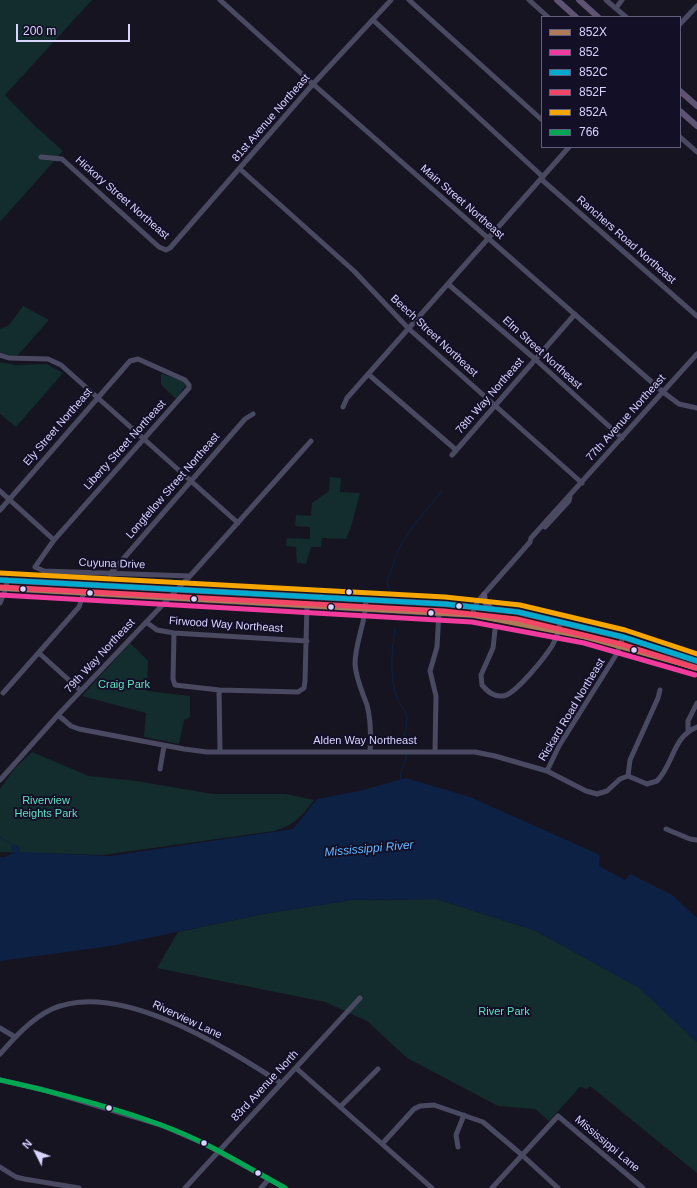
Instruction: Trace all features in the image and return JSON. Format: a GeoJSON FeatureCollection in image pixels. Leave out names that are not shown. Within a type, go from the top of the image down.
{"type":"FeatureCollection","features":[{"type":"Feature","properties":{"kind":"main road"},"geometry":{"type":"LineString","coordinates":[[557,0],[575,16]]}},
{"type":"Feature","properties":{"kind":"main road"},"geometry":{"type":"LineString","coordinates":[[579,0],[597,16]]}},
{"type":"Feature","properties":{"kind":"main road"},"geometry":{"type":"LineString","coordinates":[[681,92],[697,106]]}},
{"type":"Feature","properties":{"kind":"main road"},"geometry":{"type":"LineString","coordinates":[[681,112],[697,126]]}},
{"type":"Feature","properties":{"kind":"main road"},"geometry":{"type":"LineString","coordinates":[[3,580],[366,600],[518,612],[622,637],[697,660]]}},
{"type":"Feature","properties":{"kind":"main road"},"geometry":{"type":"LineString","coordinates":[[3,588],[473,615],[525,622],[621,644],[697,668]]}},
{"type":"Feature","properties":{"kind":"main road"},"geometry":{"type":"LineString","coordinates":[[484,595],[484,602],[493,610]]}},
{"type":"Feature","properties":{"kind":"street","name":"Main Street Northeast"},"geometry":{"type":"LineString","coordinates":[[220,0],[313,84],[663,392],[679,404],[697,408]]}},
{"type":"Feature","properties":{"kind":"street","name":"81st Avenue Northeast"},"geometry":{"type":"LineString","coordinates":[[166,250],[174,245],[313,84],[391,0]]}},
{"type":"Feature","properties":{"kind":"street"},"geometry":{"type":"LineString","coordinates":[[409,0],[541,119]]}},
{"type":"Feature","properties":{"kind":"street"},"geometry":{"type":"LineString","coordinates":[[529,0],[547,16]]}},
{"type":"Feature","properties":{"kind":"street"},"geometry":{"type":"LineString","coordinates":[[606,0],[625,16]]}},
{"type":"Feature","properties":{"kind":"street"},"geometry":{"type":"LineString","coordinates":[[616,8],[622,0]]}},
{"type":"Feature","properties":{"kind":"street"},"geometry":{"type":"LineString","coordinates":[[681,23],[697,6]]}},
{"type":"Feature","properties":{"kind":"street","name":"Ranchers Road Northeast"},"geometry":{"type":"LineString","coordinates":[[372,20],[542,178],[697,316]]}},
{"type":"Feature","properties":{"kind":"street"},"geometry":{"type":"LineString","coordinates":[[681,138],[697,152]]}},
{"type":"Feature","properties":{"kind":"street"},"geometry":{"type":"LineString","coordinates":[[343,407],[347,398],[568,148]]}},
{"type":"Feature","properties":{"kind":"street","name":"Hickory Street Northeast"},"geometry":{"type":"LineString","coordinates":[[41,157],[62,159],[159,247],[166,250]]}},
{"type":"Feature","properties":{"kind":"street","name":"Beech Street Northeast"},"geometry":{"type":"LineString","coordinates":[[240,169],[354,271],[408,328],[582,482]]}},
{"type":"Feature","properties":{"kind":"street","name":"Elm Street Northeast"},"geometry":{"type":"LineString","coordinates":[[448,284],[535,359],[622,438]]}},
{"type":"Feature","properties":{"kind":"street","name":"78th Way Northeast"},"geometry":{"type":"LineString","coordinates":[[452,455],[455,449],[575,314]]}},
{"type":"Feature","properties":{"kind":"street","name":"77th Avenue Northeast"},"geometry":{"type":"LineString","coordinates":[[473,615],[474,608],[530,542],[531,538],[697,354]]}},
{"type":"Feature","properties":{"kind":"street"},"geometry":{"type":"LineString","coordinates":[[0,355],[9,358],[48,358],[61,365],[143,440],[238,523]]}},
{"type":"Feature","properties":{"kind":"street","name":"Ely Street Northeast"},"geometry":{"type":"LineString","coordinates":[[0,510],[133,358]]}},
{"type":"Feature","properties":{"kind":"street","name":"Liberty Street Northeast"},"geometry":{"type":"LineString","coordinates":[[35,567],[54,540],[187,391],[189,385],[185,380],[133,358]]}},
{"type":"Feature","properties":{"kind":"street"},"geometry":{"type":"LineString","coordinates":[[368,374],[455,449]]}},
{"type":"Feature","properties":{"kind":"street","name":"Longfellow Street Northeast"},"geometry":{"type":"LineString","coordinates":[[110,574],[245,419],[253,414]]}},
{"type":"Feature","properties":{"kind":"street","name":"79th Way Northeast"},"geometry":{"type":"LineString","coordinates":[[0,780],[58,715],[169,597],[178,590],[311,441]]}},
{"type":"Feature","properties":{"kind":"street"},"geometry":{"type":"LineString","coordinates":[[0,491],[54,540]]}},
{"type":"Feature","properties":{"kind":"street","name":"Cuyuna Drive"},"geometry":{"type":"LineString","coordinates":[[35,567],[44,571],[190,576]]}},
{"type":"Feature","properties":{"kind":"street"},"geometry":{"type":"LineString","coordinates":[[0,603],[3,580]]}},
{"type":"Feature","properties":{"kind":"street"},"geometry":{"type":"LineString","coordinates":[[3,693],[79,607],[84,592]]}},
{"type":"Feature","properties":{"kind":"street"},"geometry":{"type":"LineString","coordinates":[[366,600],[366,608],[355,664],[358,682],[370,719],[370,752]]}},
{"type":"Feature","properties":{"kind":"street"},"geometry":{"type":"LineString","coordinates":[[174,633],[173,679],[175,685],[220,690],[298,692],[304,688],[305,681],[307,605]]}},
{"type":"Feature","properties":{"kind":"street"},"geometry":{"type":"LineString","coordinates":[[435,751],[436,696],[430,677],[430,671],[437,647],[439,612]]}},
{"type":"Feature","properties":{"kind":"street","name":"Firwood Way Northeast"},"geometry":{"type":"LineString","coordinates":[[146,622],[157,630],[174,633],[307,641]]}},
{"type":"Feature","properties":{"kind":"street"},"geometry":{"type":"LineString","coordinates":[[495,630],[493,648],[481,675],[482,685],[495,695],[504,696],[513,692],[548,651],[559,630],[560,622]]}},
{"type":"Feature","properties":{"kind":"street","name":"Rickard Road Northeast"},"geometry":{"type":"LineString","coordinates":[[547,771],[559,746],[621,644],[622,637]]}},
{"type":"Feature","properties":{"kind":"street"},"geometry":{"type":"LineString","coordinates":[[38,654],[81,691]]}},
{"type":"Feature","properties":{"kind":"street"},"geometry":{"type":"LineString","coordinates":[[220,690],[220,751]]}},
{"type":"Feature","properties":{"kind":"street"},"geometry":{"type":"LineString","coordinates":[[660,690],[658,698],[630,760],[628,776],[647,784],[653,784],[660,777],[680,738],[688,731],[697,727]]}},
{"type":"Feature","properties":{"kind":"street"},"geometry":{"type":"LineString","coordinates":[[688,731],[688,721],[697,703]]}},
{"type":"Feature","properties":{"kind":"street","name":"Alden Way Northeast"},"geometry":{"type":"LineString","coordinates":[[58,715],[71,726],[79,729],[189,750],[370,752],[435,751],[485,754],[547,771],[597,794],[607,791],[620,779],[628,776]]}},
{"type":"Feature","properties":{"kind":"street"},"geometry":{"type":"LineString","coordinates":[[160,769],[164,746]]}},
{"type":"Feature","properties":{"kind":"street"},"geometry":{"type":"LineString","coordinates":[[666,829],[690,839],[697,840]]}},
{"type":"Feature","properties":{"kind":"street","name":"83rd Avenue North"},"geometry":{"type":"LineString","coordinates":[[185,1188],[360,998]]}},
{"type":"Feature","properties":{"kind":"street","name":"Riverview Lane"},"geometry":{"type":"LineString","coordinates":[[0,1054],[28,1025],[54,1008],[73,1003],[98,1001],[144,1011],[234,1053],[281,1083]]}},
{"type":"Feature","properties":{"kind":"street"},"geometry":{"type":"LineString","coordinates":[[0,1028],[15,1037]]}},
{"type":"Feature","properties":{"kind":"street"},"geometry":{"type":"LineString","coordinates":[[296,1068],[432,1188]]}},
{"type":"Feature","properties":{"kind":"street"},"geometry":{"type":"LineString","coordinates":[[340,1107],[378,1069]]}},
{"type":"Feature","properties":{"kind":"street"},"geometry":{"type":"LineString","coordinates":[[0,1080],[41,1089],[161,1125],[219,1151],[285,1188]]}},
{"type":"Feature","properties":{"kind":"street"},"geometry":{"type":"LineString","coordinates":[[382,1144],[409,1114],[425,1102],[434,1104],[464,1115],[489,1127],[558,1188]]}},
{"type":"Feature","properties":{"kind":"street"},"geometry":{"type":"LineString","coordinates":[[458,1147],[456,1135],[464,1115]]}},
{"type":"Feature","properties":{"kind":"street","name":"Mississippi Lane"},"geometry":{"type":"LineString","coordinates":[[522,1155],[558,1116],[643,1188]]}},
{"type":"Feature","properties":{"kind":"street"},"geometry":{"type":"LineString","coordinates":[[492,1188],[522,1155]]}},
{"type":"Feature","properties":{"kind":"street"},"geometry":{"type":"LineString","coordinates":[[0,1167],[12,1175],[24,1179],[79,1188]]}},
{"type":"Feature","properties":{"kind":"street"},"geometry":{"type":"LineString","coordinates":[[261,1188],[269,1179]]}},
{"type":"Feature","properties":{"kind":"green space"},"geometry":{"type":"Polygon","coordinates":[[[0,0],[92,0],[5,95],[35,126],[63,151],[0,222],[0,0]]]}},
{"type":"Feature","properties":{"kind":"green space"},"geometry":{"type":"Polygon","coordinates":[[[23,306],[49,320],[18,355],[12,356],[0,352],[0,329],[9,325],[23,306]]]}},
{"type":"Feature","properties":{"kind":"green space"},"geometry":{"type":"Polygon","coordinates":[[[0,362],[16,365],[47,364],[63,373],[16,427],[0,414],[0,362]]]}},
{"type":"Feature","properties":{"kind":"green space"},"geometry":{"type":"Polygon","coordinates":[[[163,374],[185,382],[186,385],[176,399],[161,385],[161,375],[163,374]]]}},
{"type":"Feature","properties":{"kind":"green space"},"geometry":{"type":"Polygon","coordinates":[[[330,477],[341,478],[340,492],[360,493],[351,527],[346,539],[322,538],[321,547],[311,547],[306,564],[297,563],[296,547],[286,546],[287,538],[310,539],[310,527],[295,526],[296,515],[311,516],[312,503],[329,491],[330,477]]]}},
{"type":"Feature","properties":{"kind":"green space","name":"Craig Park"},"geometry":{"type":"Polygon","coordinates":[[[130,643],[148,661],[147,691],[190,696],[190,717],[184,720],[179,744],[144,737],[146,713],[82,696],[130,643]]]}},
{"type":"Feature","properties":{"kind":"green space","name":"Riverview Heights Park"},"geometry":{"type":"Polygon","coordinates":[[[32,752],[89,776],[136,781],[213,794],[286,794],[314,800],[297,820],[288,826],[274,831],[103,855],[0,852],[0,789],[14,769],[32,752]]]}},
{"type":"Feature","properties":{"kind":"green space","name":"River Park"},"geometry":{"type":"Polygon","coordinates":[[[437,899],[536,931],[640,988],[697,1042],[697,1173],[590,1086],[587,1089],[580,1087],[549,1121],[535,1109],[498,1106],[407,1058],[367,1021],[325,1002],[157,968],[178,932],[263,914],[351,900],[437,899]]]}},
{"type":"Feature","properties":{"kind":"water","name":"Mississippi River"},"geometry":{"type":"Polygon","coordinates":[[[406,778],[470,797],[600,855],[599,866],[625,880],[630,874],[672,895],[697,918],[697,1042],[639,988],[536,931],[437,899],[351,900],[263,914],[110,946],[0,961],[0,857],[5,857],[13,853],[11,846],[14,844],[19,847],[20,852],[110,856],[293,829],[317,799],[359,791],[406,778]]]}},
{"type":"Feature","properties":{"kind":"waterway"},"geometry":{"type":"LineString","coordinates":[[390,593],[387,581],[400,546],[414,525],[442,491]]}},
{"type":"Feature","properties":{"kind":"waterway"},"geometry":{"type":"LineString","coordinates":[[395,629],[392,673],[396,696],[406,714],[407,719],[404,737],[407,745]]}},
{"type":"Feature","properties":{"kind":"waterway"},"geometry":{"type":"LineString","coordinates":[[401,780],[400,775],[407,754]]}},
{"type":"Feature","properties":{"kind":"waterway"},"geometry":{"type":"LineString","coordinates":[[0,837],[12,845]]}},
{"type":"Feature","properties":{"kind":"transit line","name":"852A"},"geometry":{"type":"LineString","coordinates":[[0,573],[445,597],[520,605],[625,630],[697,654]]}},
{"type":"Feature","properties":{"kind":"transit line","name":"852C"},"geometry":{"type":"LineString","coordinates":[[0,580],[445,604],[518,612],[623,637],[697,661]]}},
{"type":"Feature","properties":{"kind":"transit line","name":"852F"},"geometry":{"type":"LineString","coordinates":[[0,587],[444,611],[517,619],[621,644],[695,668]]}},
{"type":"Feature","properties":{"kind":"transit line","name":"852X"},"geometry":{"type":"LineString","coordinates":[[0,588],[473,615],[586,637],[697,668]]}},
{"type":"Feature","properties":{"kind":"transit line","name":"852"},"geometry":{"type":"LineString","coordinates":[[0,595],[472,622],[584,643],[695,675]]}},
{"type":"Feature","properties":{"kind":"transit line","name":"766"},"geometry":{"type":"LineString","coordinates":[[0,1080],[81,1100],[177,1131],[240,1162],[285,1188]]}}]}
